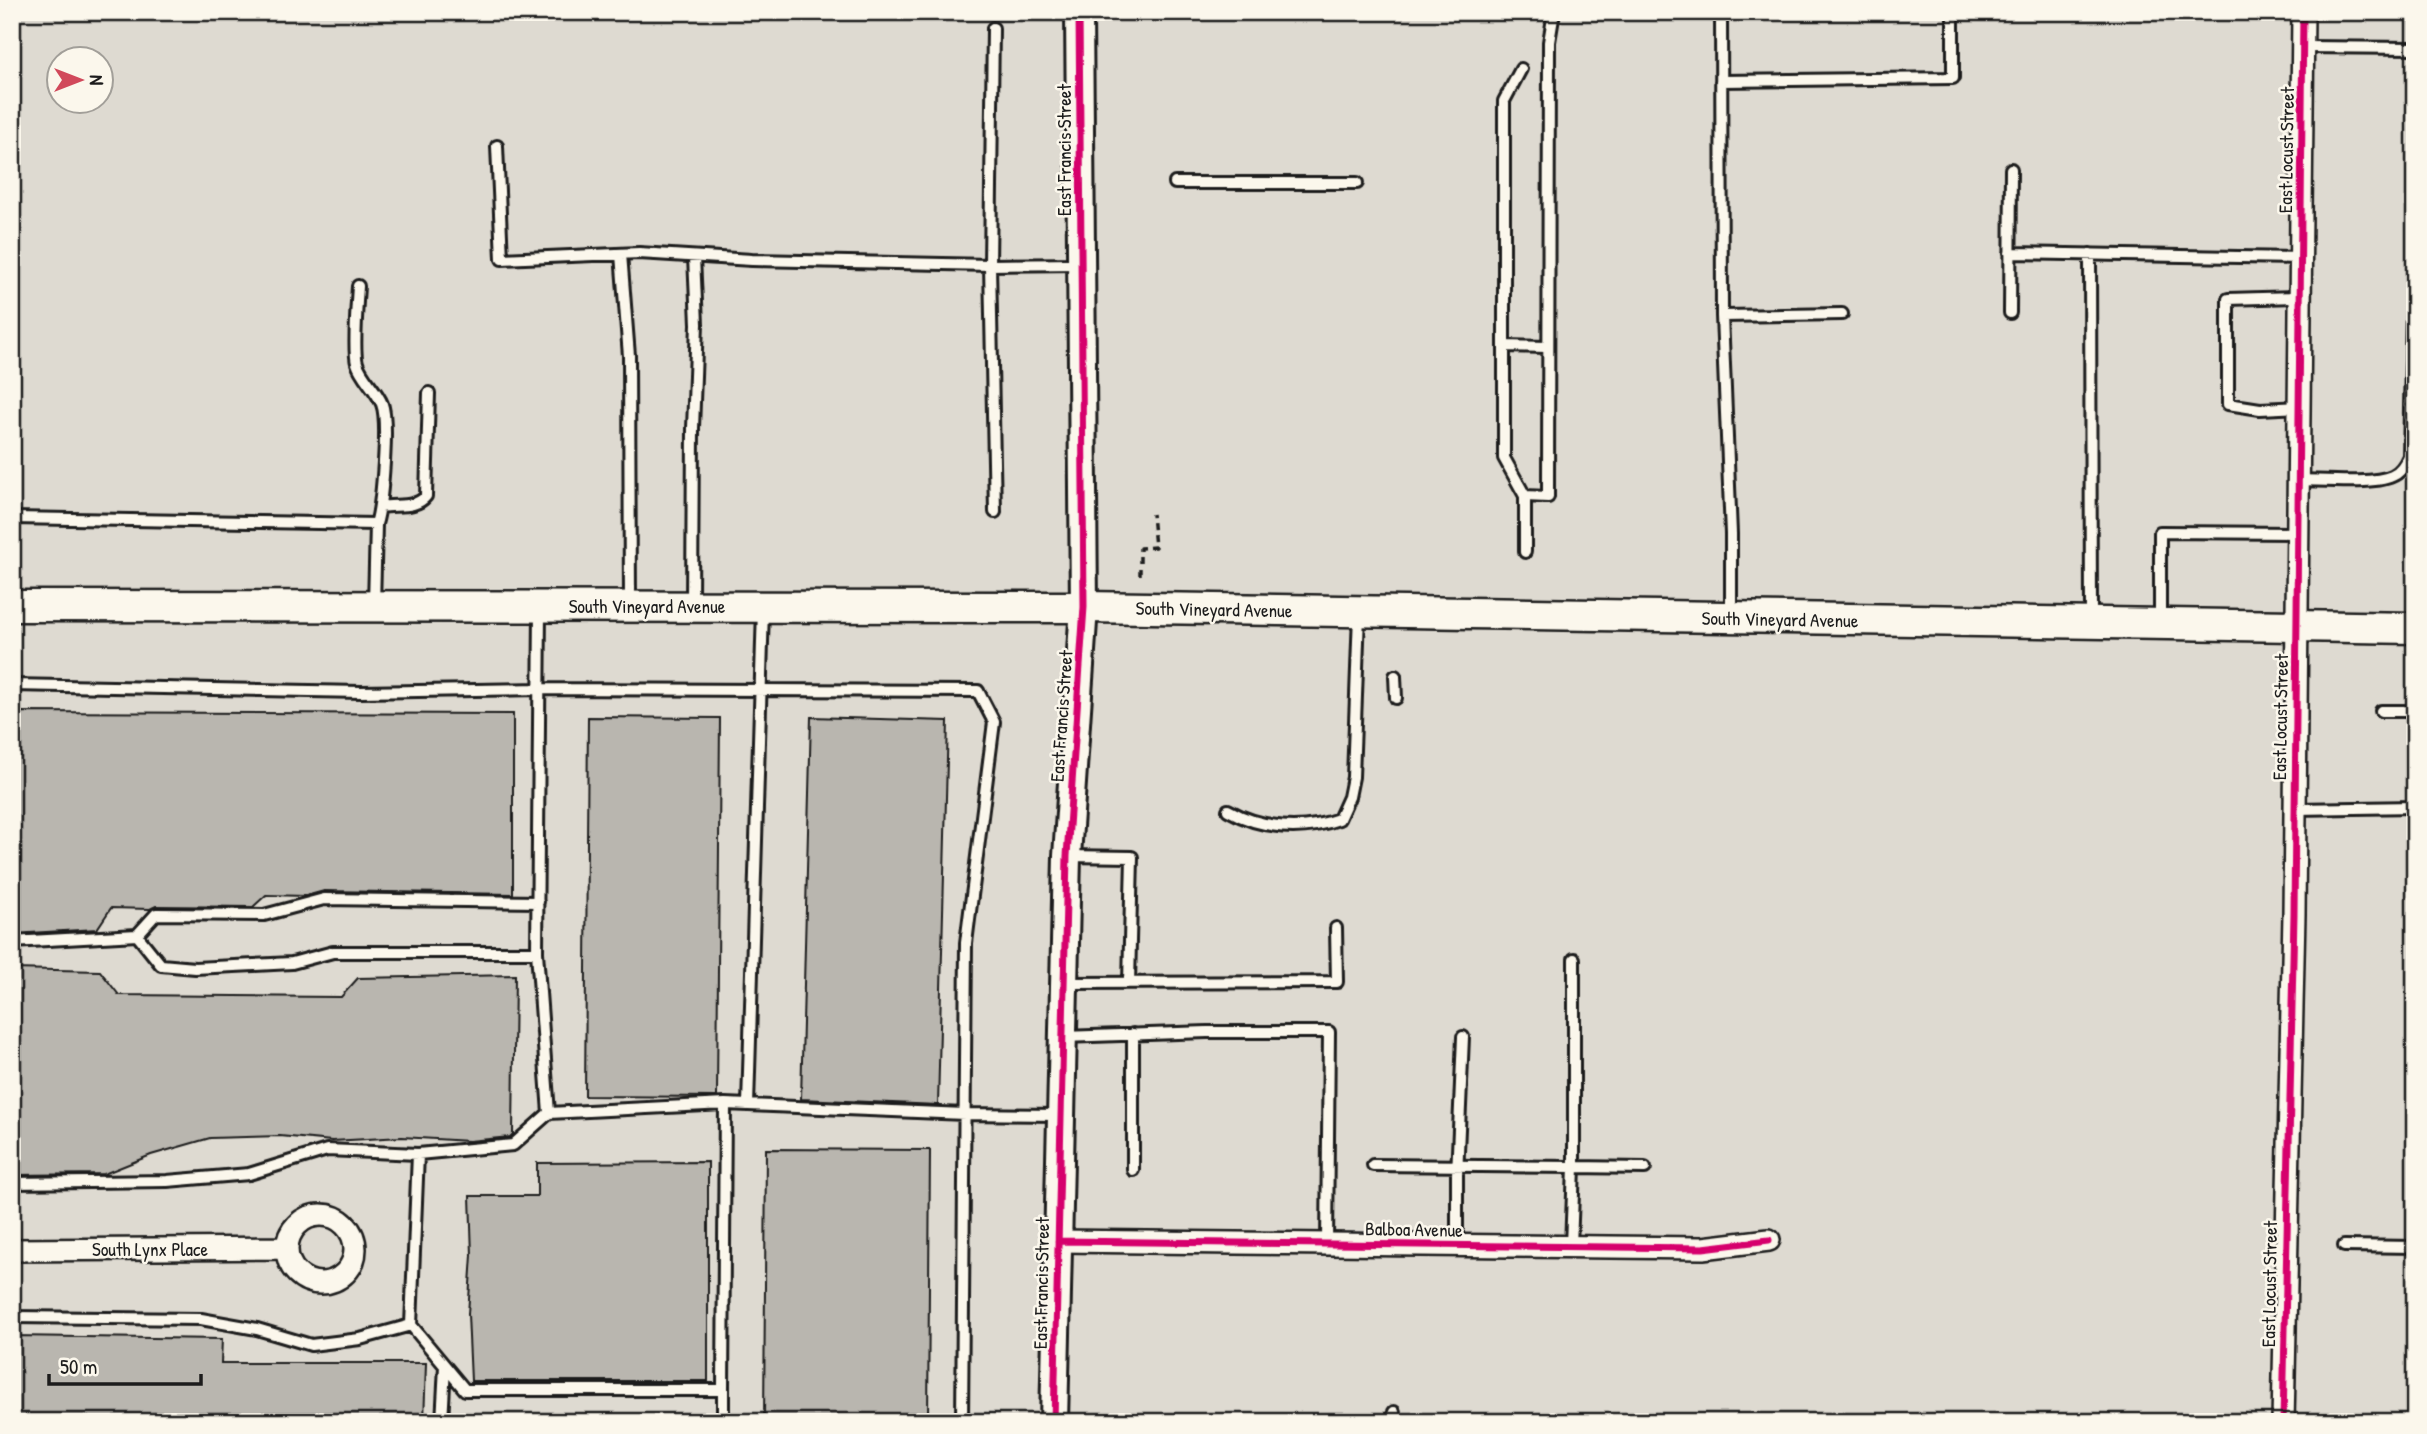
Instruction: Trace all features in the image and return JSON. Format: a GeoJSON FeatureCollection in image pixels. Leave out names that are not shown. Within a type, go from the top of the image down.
{"type":"FeatureCollection","features":[{"type":"Feature","properties":{"kind":"main road","name":"South Vineyard Avenue"},"geometry":{"type":"LineString","coordinates":[[12,606],[1084,607],[2091,625],[2415,628]]}},
{"type":"Feature","properties":{"kind":"street","name":"East Francis Street"},"geometry":{"type":"LineString","coordinates":[[1054,1422],[1067,856],[1084,607],[1079,12]]}},
{"type":"Feature","properties":{"kind":"street","name":"East Locust Street"},"geometry":{"type":"LineString","coordinates":[[2283,1422],[2295,809],[2303,12]]}},
{"type":"Feature","properties":{"kind":"street","name":"Balboa Avenue"},"geometry":{"type":"LineString","coordinates":[[1058,1241],[1703,1248],[1769,1240]]}},
{"type":"Feature","properties":{"kind":"street","name":"South Lynx Place"},"geometry":{"type":"LineString","coordinates":[[12,1250],[287,1248]]}},
{"type":"Feature","properties":{"kind":"lane"},"geometry":{"type":"LineString","coordinates":[[1525,496],[1548,497],[1549,42],[1554,12]]}},
{"type":"Feature","properties":{"kind":"lane"},"geometry":{"type":"LineString","coordinates":[[1721,12],[1722,316],[1731,534],[1731,618]]}},
{"type":"Feature","properties":{"kind":"lane"},"geometry":{"type":"LineString","coordinates":[[1721,81],[1953,78],[1953,12]]}},
{"type":"Feature","properties":{"kind":"lane"},"geometry":{"type":"LineString","coordinates":[[993,28],[990,265],[995,512]]}},
{"type":"Feature","properties":{"kind":"lane"},"geometry":{"type":"LineString","coordinates":[[2303,47],[2415,48]]}},
{"type":"Feature","properties":{"kind":"lane"},"geometry":{"type":"LineString","coordinates":[[1521,69],[1504,101],[1504,458],[1525,496],[1525,552]]}},
{"type":"Feature","properties":{"kind":"lane"},"geometry":{"type":"LineString","coordinates":[[497,146],[502,259],[621,254],[752,260],[990,265],[1081,264]]}},
{"type":"Feature","properties":{"kind":"lane"},"geometry":{"type":"LineString","coordinates":[[2010,313],[2011,169]]}},
{"type":"Feature","properties":{"kind":"lane"},"geometry":{"type":"LineString","coordinates":[[1175,183],[1357,183]]}},
{"type":"Feature","properties":{"kind":"lane"},"geometry":{"type":"LineString","coordinates":[[2010,253],[2301,258]]}},
{"type":"Feature","properties":{"kind":"lane"},"geometry":{"type":"LineString","coordinates":[[621,254],[629,356],[630,605]]}},
{"type":"Feature","properties":{"kind":"lane"},"geometry":{"type":"LineString","coordinates":[[2090,254],[2091,625]]}},
{"type":"Feature","properties":{"kind":"lane"},"geometry":{"type":"LineString","coordinates":[[692,606],[693,428],[697,324],[694,257]]}},
{"type":"Feature","properties":{"kind":"lane"},"geometry":{"type":"LineString","coordinates":[[358,286],[356,362],[377,391],[384,409],[381,507],[376,524],[374,606]]}},
{"type":"Feature","properties":{"kind":"lane"},"geometry":{"type":"LineString","coordinates":[[2299,407],[2260,409],[2228,404],[2228,299],[2300,297]]}},
{"type":"Feature","properties":{"kind":"lane"},"geometry":{"type":"LineString","coordinates":[[2298,480],[2374,479],[2393,476],[2406,464],[2409,456],[2411,336],[2415,306]]}},
{"type":"Feature","properties":{"kind":"lane"},"geometry":{"type":"LineString","coordinates":[[1722,316],[1842,314]]}},
{"type":"Feature","properties":{"kind":"lane"},"geometry":{"type":"LineString","coordinates":[[1504,346],[1547,347]]}},
{"type":"Feature","properties":{"kind":"lane"},"geometry":{"type":"LineString","coordinates":[[381,507],[414,505],[421,503],[426,496],[429,393]]}},
{"type":"Feature","properties":{"kind":"lane"},"geometry":{"type":"LineString","coordinates":[[12,518],[376,524]]}},
{"type":"Feature","properties":{"kind":"lane"},"geometry":{"type":"LineString","coordinates":[[2160,626],[2160,532],[2298,533]]}},
{"type":"Feature","properties":{"kind":"lane"},"geometry":{"type":"LineString","coordinates":[[540,606],[537,952],[549,1112]]}},
{"type":"Feature","properties":{"kind":"lane"},"geometry":{"type":"LineString","coordinates":[[748,1105],[763,606]]}},
{"type":"Feature","properties":{"kind":"lane"},"geometry":{"type":"LineString","coordinates":[[1228,810],[1258,824],[1279,827],[1321,825],[1339,819],[1349,796],[1353,777],[1359,611]]}},
{"type":"Feature","properties":{"kind":"lane"},"geometry":{"type":"LineString","coordinates":[[1395,676],[1396,698]]}},
{"type":"Feature","properties":{"kind":"lane"},"geometry":{"type":"LineString","coordinates":[[12,685],[361,692],[978,691],[994,722],[966,943],[962,1422]]}},
{"type":"Feature","properties":{"kind":"lane"},"geometry":{"type":"LineString","coordinates":[[2381,711],[2415,711]]}},
{"type":"Feature","properties":{"kind":"lane"},"geometry":{"type":"LineString","coordinates":[[2295,809],[2415,807]]}},
{"type":"Feature","properties":{"kind":"lane"},"geometry":{"type":"LineString","coordinates":[[1067,856],[1132,857],[1129,983]]}},
{"type":"Feature","properties":{"kind":"lane"},"geometry":{"type":"LineString","coordinates":[[12,942],[137,935],[156,914],[264,915],[324,899],[538,902]]}},
{"type":"Feature","properties":{"kind":"lane"},"geometry":{"type":"LineString","coordinates":[[1064,983],[1337,982],[1336,928]]}},
{"type":"Feature","properties":{"kind":"lane"},"geometry":{"type":"LineString","coordinates":[[137,935],[160,965],[195,968],[292,963],[333,952],[537,952]]}},
{"type":"Feature","properties":{"kind":"lane"},"geometry":{"type":"LineString","coordinates":[[1571,1246],[1574,1167],[1574,959]]}},
{"type":"Feature","properties":{"kind":"lane"},"geometry":{"type":"LineString","coordinates":[[1063,1037],[1329,1032],[1327,1244]]}},
{"type":"Feature","properties":{"kind":"lane"},"geometry":{"type":"LineString","coordinates":[[1133,1034],[1133,1170]]}},
{"type":"Feature","properties":{"kind":"lane"},"geometry":{"type":"LineString","coordinates":[[1457,1245],[1463,1037]]}},
{"type":"Feature","properties":{"kind":"lane"},"geometry":{"type":"LineString","coordinates":[[723,1422],[725,1104]]}},
{"type":"Feature","properties":{"kind":"lane"},"geometry":{"type":"LineString","coordinates":[[12,1183],[167,1181],[249,1174],[327,1150],[418,1153],[513,1145],[549,1112],[725,1104],[965,1114],[1061,1115]]}},
{"type":"Feature","properties":{"kind":"lane"},"geometry":{"type":"LineString","coordinates":[[418,1153],[411,1325],[465,1391],[723,1390]]}},
{"type":"Feature","properties":{"kind":"lane"},"geometry":{"type":"LineString","coordinates":[[1373,1164],[1645,1168]]}},
{"type":"Feature","properties":{"kind":"lane"},"geometry":{"type":"LineString","coordinates":[[2344,1246],[2415,1247]]}},
{"type":"Feature","properties":{"kind":"lane"},"geometry":{"type":"LineString","coordinates":[[12,1318],[201,1319],[257,1329],[311,1345],[360,1339],[411,1325]]}},
{"type":"Feature","properties":{"kind":"lane"},"geometry":{"type":"LineString","coordinates":[[442,1422],[444,1366]]}},
{"type":"Feature","properties":{"kind":"path"},"geometry":{"type":"LineString","coordinates":[[1140,575],[1140,548],[1155,547],[1152,513]]}},
{"type":"Feature","properties":{"kind":"shaded area"},"geometry":{"type":"Polygon","coordinates":[[[12,12],[2415,12],[2415,1422],[12,1422],[12,12]]]}},
{"type":"Feature","properties":{"kind":"building"},"geometry":{"type":"Polygon","coordinates":[[[12,712],[513,714],[513,894],[324,891],[306,896],[266,895],[253,907],[111,908],[97,929],[12,934],[12,712]]]}},
{"type":"Feature","properties":{"kind":"building"},"geometry":{"type":"Polygon","coordinates":[[[588,717],[720,718],[717,1097],[585,1096],[588,717]]]}},
{"type":"Feature","properties":{"kind":"building"},"geometry":{"type":"Polygon","coordinates":[[[811,717],[948,721],[938,1105],[801,1099],[811,717]]]}},
{"type":"Feature","properties":{"kind":"building"},"geometry":{"type":"Polygon","coordinates":[[[12,969],[100,971],[119,995],[341,997],[358,978],[515,975],[513,1134],[510,1137],[469,1141],[402,1137],[332,1141],[280,1136],[210,1138],[151,1155],[104,1174],[12,1175],[12,969]]]}},
{"type":"Feature","properties":{"kind":"building"},"geometry":{"type":"Polygon","coordinates":[[[766,1149],[930,1150],[928,1422],[764,1422],[766,1149]]]}},
{"type":"Feature","properties":{"kind":"building"},"geometry":{"type":"Polygon","coordinates":[[[708,1162],[708,1381],[471,1381],[468,1314],[472,1255],[470,1196],[537,1196],[537,1163],[708,1162]]]}},
{"type":"Feature","properties":{"kind":"building"},"geometry":{"type":"Polygon","coordinates":[[[12,1336],[222,1339],[221,1363],[426,1363],[424,1422],[12,1422],[12,1336]]]}},
{"type":"Feature","properties":{"kind":"cycle path"},"geometry":{"type":"LineString","coordinates":[[1054,1422],[1067,856],[1084,607],[1079,12]]}},
{"type":"Feature","properties":{"kind":"cycle path"},"geometry":{"type":"LineString","coordinates":[[2283,1422],[2294,914],[2303,12]]}},
{"type":"Feature","properties":{"kind":"cycle path"},"geometry":{"type":"LineString","coordinates":[[1058,1241],[1703,1248],[1769,1240]]}}]}
